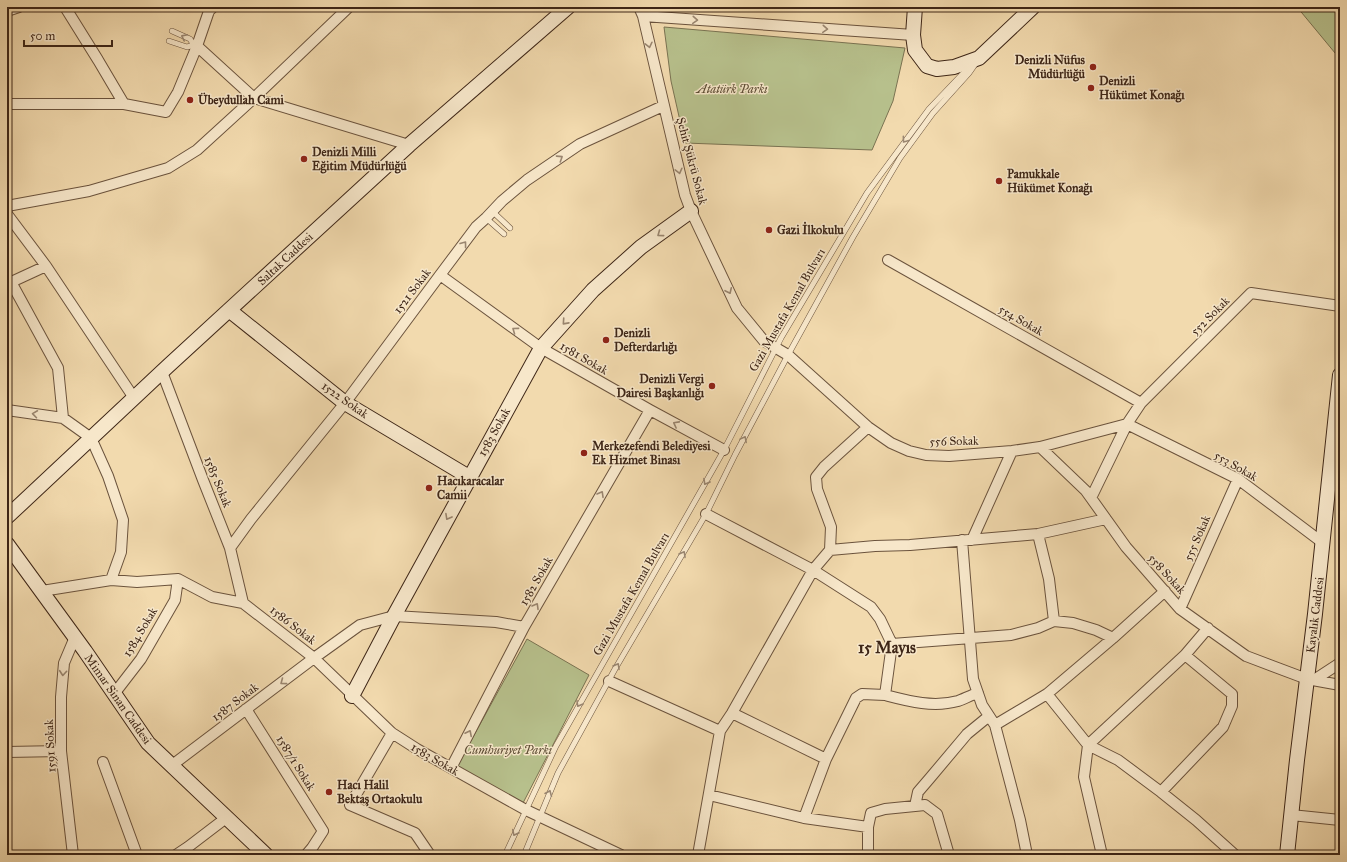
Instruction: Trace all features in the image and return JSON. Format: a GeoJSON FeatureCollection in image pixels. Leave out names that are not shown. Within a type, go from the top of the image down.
{"type":"FeatureCollection","features":[{"type":"Feature","properties":{"kind":"main road","name":"Saltak Caddesi"},"geometry":{"type":"LineString","coordinates":[[7,517],[409,145],[568,7]]}},
{"type":"Feature","properties":{"kind":"main road"},"geometry":{"type":"LineString","coordinates":[[915,7],[913,35],[915,50],[927,66],[937,69],[954,67],[979,58],[1033,7]]}},
{"type":"Feature","properties":{"kind":"main road","name":"1583 Sokak"},"geometry":{"type":"LineString","coordinates":[[352,696],[469,477],[541,348],[593,290],[641,247],[692,211]]}},
{"type":"Feature","properties":{"kind":"main road","name":"1522 Sokak"},"geometry":{"type":"LineString","coordinates":[[229,310],[345,403],[469,477]]}},
{"type":"Feature","properties":{"kind":"main road","name":"Kayalık Caddesi"},"geometry":{"type":"LineString","coordinates":[[1287,855],[1291,815],[1310,679],[1340,375]]}},
{"type":"Feature","properties":{"kind":"main road","name":"Mimar Sinan Caddesi"},"geometry":{"type":"LineString","coordinates":[[7,544],[75,637],[148,743],[266,855]]}},
{"type":"Feature","properties":{"kind":"street"},"geometry":{"type":"LineString","coordinates":[[7,11],[19,7]]}},
{"type":"Feature","properties":{"kind":"street"},"geometry":{"type":"LineString","coordinates":[[65,7],[124,104]]}},
{"type":"Feature","properties":{"kind":"street"},"geometry":{"type":"LineString","coordinates":[[7,104],[124,104],[166,112],[178,92],[209,11],[213,7]]}},
{"type":"Feature","properties":{"kind":"street"},"geometry":{"type":"LineString","coordinates":[[7,206],[89,190],[168,168],[197,150],[349,7]]}},
{"type":"Feature","properties":{"kind":"street"},"geometry":{"type":"LineString","coordinates":[[641,12],[913,35]]}},
{"type":"Feature","properties":{"kind":"street","name":"Şehit Şükrü Sokak"},"geometry":{"type":"LineString","coordinates":[[641,12],[685,195],[737,308],[764,341],[788,355]]}},
{"type":"Feature","properties":{"kind":"street"},"geometry":{"type":"LineString","coordinates":[[195,46],[254,98],[409,145]]}},
{"type":"Feature","properties":{"kind":"street","name":"1521 Sokak"},"geometry":{"type":"LineString","coordinates":[[230,548],[345,403],[476,227],[526,180],[580,144],[663,106]]}},
{"type":"Feature","properties":{"kind":"street"},"geometry":{"type":"LineString","coordinates":[[7,214],[46,266],[134,398]]}},
{"type":"Feature","properties":{"kind":"street","name":"554 Sokak"},"geometry":{"type":"LineString","coordinates":[[888,260],[1141,403]]}},
{"type":"Feature","properties":{"kind":"street"},"geometry":{"type":"LineString","coordinates":[[46,266],[9,283],[58,368],[63,418]]}},
{"type":"Feature","properties":{"kind":"street","name":"1581 Sokak"},"geometry":{"type":"LineString","coordinates":[[440,275],[541,348],[724,450]]}},
{"type":"Feature","properties":{"kind":"street","name":"552 Sokak"},"geometry":{"type":"LineString","coordinates":[[1091,498],[1127,424],[1141,403],[1251,293],[1340,306]]}},
{"type":"Feature","properties":{"kind":"street","name":"556 Sokak"},"geometry":{"type":"LineString","coordinates":[[788,355],[868,427],[891,443],[909,451],[926,455],[949,456],[1012,451],[1040,447],[1127,424]]}},
{"type":"Feature","properties":{"kind":"street","name":"1585 Sokak"},"geometry":{"type":"LineString","coordinates":[[162,372],[230,548],[243,603]]}},
{"type":"Feature","properties":{"kind":"street"},"geometry":{"type":"LineString","coordinates":[[7,410],[63,418],[91,438],[108,476],[123,520],[121,552],[111,580]]}},
{"type":"Feature","properties":{"kind":"street","name":"1582 Sokak"},"geometry":{"type":"LineString","coordinates":[[451,768],[524,627],[650,410]]}},
{"type":"Feature","properties":{"kind":"street","name":"553 Sokak"},"geometry":{"type":"LineString","coordinates":[[1127,424],[1238,479],[1323,543]]}},
{"type":"Feature","properties":{"kind":"street"},"geometry":{"type":"LineString","coordinates":[[698,855],[720,732],[813,570],[830,550],[831,527],[817,489],[816,477],[824,467],[868,427]]}},
{"type":"Feature","properties":{"kind":"street","name":"558 Sokak"},"geometry":{"type":"LineString","coordinates":[[1040,447],[1086,491],[1126,547],[1180,608],[1246,656],[1310,679],[1340,685]]}},
{"type":"Feature","properties":{"kind":"street"},"geometry":{"type":"LineString","coordinates":[[1012,451],[967,540],[969,638],[973,679],[982,705],[992,721],[1020,820],[1027,855]]}},
{"type":"Feature","properties":{"kind":"street","name":"555 Sokak"},"geometry":{"type":"LineString","coordinates":[[1180,608],[1238,479]]}},
{"type":"Feature","properties":{"kind":"street"},"geometry":{"type":"LineString","coordinates":[[706,514],[813,570],[871,607],[880,619],[892,644],[885,695]]}},
{"type":"Feature","properties":{"kind":"street"},"geometry":{"type":"LineString","coordinates":[[830,550],[1038,534],[1106,519]]}},
{"type":"Feature","properties":{"kind":"street"},"geometry":{"type":"LineString","coordinates":[[1038,534],[1049,579],[1054,621]]}},
{"type":"Feature","properties":{"kind":"street"},"geometry":{"type":"LineString","coordinates":[[42,592],[111,580],[137,582],[178,579]]}},
{"type":"Feature","properties":{"kind":"street","name":"1586 Sokak"},"geometry":{"type":"LineString","coordinates":[[178,579],[212,597],[243,603],[314,658],[360,625],[394,616],[496,622],[524,627]]}},
{"type":"Feature","properties":{"kind":"street","name":"1584 Sokak"},"geometry":{"type":"LineString","coordinates":[[114,694],[141,659],[175,600],[178,579]]}},
{"type":"Feature","properties":{"kind":"street"},"geometry":{"type":"LineString","coordinates":[[915,806],[918,792],[966,734],[1047,694],[1113,638],[1165,591]]}},
{"type":"Feature","properties":{"kind":"street"},"geometry":{"type":"LineString","coordinates":[[892,644],[1011,635],[1038,628],[1054,621],[1073,623],[1096,630],[1113,638]]}},
{"type":"Feature","properties":{"kind":"street"},"geometry":{"type":"LineString","coordinates":[[1102,855],[1084,777],[1088,745],[1185,655],[1208,628]]}},
{"type":"Feature","properties":{"kind":"street","name":"1591 Sokak"},"geometry":{"type":"LineString","coordinates":[[72,855],[62,751],[61,697],[64,663],[75,637]]}},
{"type":"Feature","properties":{"kind":"street"},"geometry":{"type":"LineString","coordinates":[[1161,792],[1223,727],[1232,706],[1232,694],[1185,655]]}},
{"type":"Feature","properties":{"kind":"street","name":"1583 Sokak"},"geometry":{"type":"LineString","coordinates":[[314,658],[392,733],[416,750],[526,810],[621,855]]}},
{"type":"Feature","properties":{"kind":"street","name":"1587 Sokak"},"geometry":{"type":"LineString","coordinates":[[171,766],[314,658]]}},
{"type":"Feature","properties":{"kind":"street"},"geometry":{"type":"LineString","coordinates":[[1310,679],[1340,663]]}},
{"type":"Feature","properties":{"kind":"street"},"geometry":{"type":"LineString","coordinates":[[609,681],[720,732]]}},
{"type":"Feature","properties":{"kind":"street"},"geometry":{"type":"LineString","coordinates":[[804,818],[826,759],[856,698],[862,694],[885,695],[910,702],[940,704],[958,701],[978,693]]}},
{"type":"Feature","properties":{"kind":"street"},"geometry":{"type":"LineString","coordinates":[[1047,694],[1088,745],[1118,760],[1161,792],[1196,820],[1235,855]]}},
{"type":"Feature","properties":{"kind":"street","name":"1587/1 Sokak"},"geometry":{"type":"LineString","coordinates":[[246,709],[323,831],[306,855]]}},
{"type":"Feature","properties":{"kind":"street"},"geometry":{"type":"LineString","coordinates":[[732,713],[826,759]]}},
{"type":"Feature","properties":{"kind":"street"},"geometry":{"type":"LineString","coordinates":[[392,733],[350,805],[415,833],[430,855]]}},
{"type":"Feature","properties":{"kind":"street"},"geometry":{"type":"LineString","coordinates":[[7,752],[62,751]]}},
{"type":"Feature","properties":{"kind":"street"},"geometry":{"type":"LineString","coordinates":[[103,762],[137,855]]}},
{"type":"Feature","properties":{"kind":"street"},"geometry":{"type":"LineString","coordinates":[[709,795],[804,818],[868,827]]}},
{"type":"Feature","properties":{"kind":"street"},"geometry":{"type":"LineString","coordinates":[[868,855],[868,827],[871,813],[885,809],[925,806],[937,814],[949,855]]}},
{"type":"Feature","properties":{"kind":"street"},"geometry":{"type":"LineString","coordinates":[[1291,815],[1340,820]]}},
{"type":"Feature","properties":{"kind":"street"},"geometry":{"type":"LineString","coordinates":[[176,855],[226,818]]}},
{"type":"Feature","properties":{"kind":"lane"},"geometry":{"type":"LineString","coordinates":[[169,41],[187,47],[195,46],[190,39],[172,31]]}},
{"type":"Feature","properties":{"kind":"lane","name":"Gazi Mustafa Kemal Bulvarı"},"geometry":{"type":"LineString","coordinates":[[505,855],[556,746],[724,450],[775,348],[866,193],[929,109],[979,58]]}},
{"type":"Feature","properties":{"kind":"lane","name":"Gazi Mustafa Kemal Bulvarı"},"geometry":{"type":"LineString","coordinates":[[524,855],[558,773],[609,681],[706,514],[735,455],[788,355],[853,237],[900,158],[933,114],[969,73],[979,58]]}},
{"type":"Feature","properties":{"kind":"lane"},"geometry":{"type":"LineString","coordinates":[[489,214],[510,228]]}},
{"type":"Feature","properties":{"kind":"lane"},"geometry":{"type":"LineString","coordinates":[[489,214],[504,234]]}},
{"type":"Feature","properties":{"kind":"green space"},"geometry":{"type":"Polygon","coordinates":[[[1297,7],[1340,7],[1340,59],[1297,7]]]}},
{"type":"Feature","properties":{"kind":"green space","name":"Atatürk Parkı"},"geometry":{"type":"Polygon","coordinates":[[[664,27],[905,48],[893,101],[872,150],[685,143],[671,81],[664,27]]]}},
{"type":"Feature","properties":{"kind":"green space","name":"Cumhuriyet Parkı"},"geometry":{"type":"Polygon","coordinates":[[[527,639],[589,675],[523,803],[457,766],[527,639]]]}},
{"type":"Feature","properties":{"kind":"place","name":"Denizli Nüfus Müdürlüğü"},"geometry":{"type":"Point","coordinates":[1093,67]}},
{"type":"Feature","properties":{"kind":"place","name":"Denizli Hükümet Konağı"},"geometry":{"type":"Point","coordinates":[1091,88]}},
{"type":"Feature","properties":{"kind":"place","name":"Übeydullah Cami"},"geometry":{"type":"Point","coordinates":[190,100]}},
{"type":"Feature","properties":{"kind":"place","name":"Denizli Milli Eğitim Müdürlüğü"},"geometry":{"type":"Point","coordinates":[304,159]}},
{"type":"Feature","properties":{"kind":"place","name":"Pamukkale Hükümet Konağı"},"geometry":{"type":"Point","coordinates":[999,181]}},
{"type":"Feature","properties":{"kind":"place","name":"Gazi İlkokulu"},"geometry":{"type":"Point","coordinates":[769,230]}},
{"type":"Feature","properties":{"kind":"place","name":"Denizli Defterdarlığı"},"geometry":{"type":"Point","coordinates":[606,340]}},
{"type":"Feature","properties":{"kind":"place","name":"Denizli Vergi Dairesi Başkanlığı"},"geometry":{"type":"Point","coordinates":[712,386]}},
{"type":"Feature","properties":{"kind":"place","name":"Merkezefendi Belediyesi Ek Hizmet Binası"},"geometry":{"type":"Point","coordinates":[584,453]}},
{"type":"Feature","properties":{"kind":"place","name":"Hacıkaracalar Camii"},"geometry":{"type":"Point","coordinates":[429,488]}},
{"type":"Feature","properties":{"kind":"place","name":"Hacı Halil Bektaş Ortaokulu"},"geometry":{"type":"Point","coordinates":[329,792]}},
{"type":"Feature","properties":{"kind":"district","name":"15 Mayıs"},"geometry":{"type":"Point","coordinates":[887,647]}}]}
